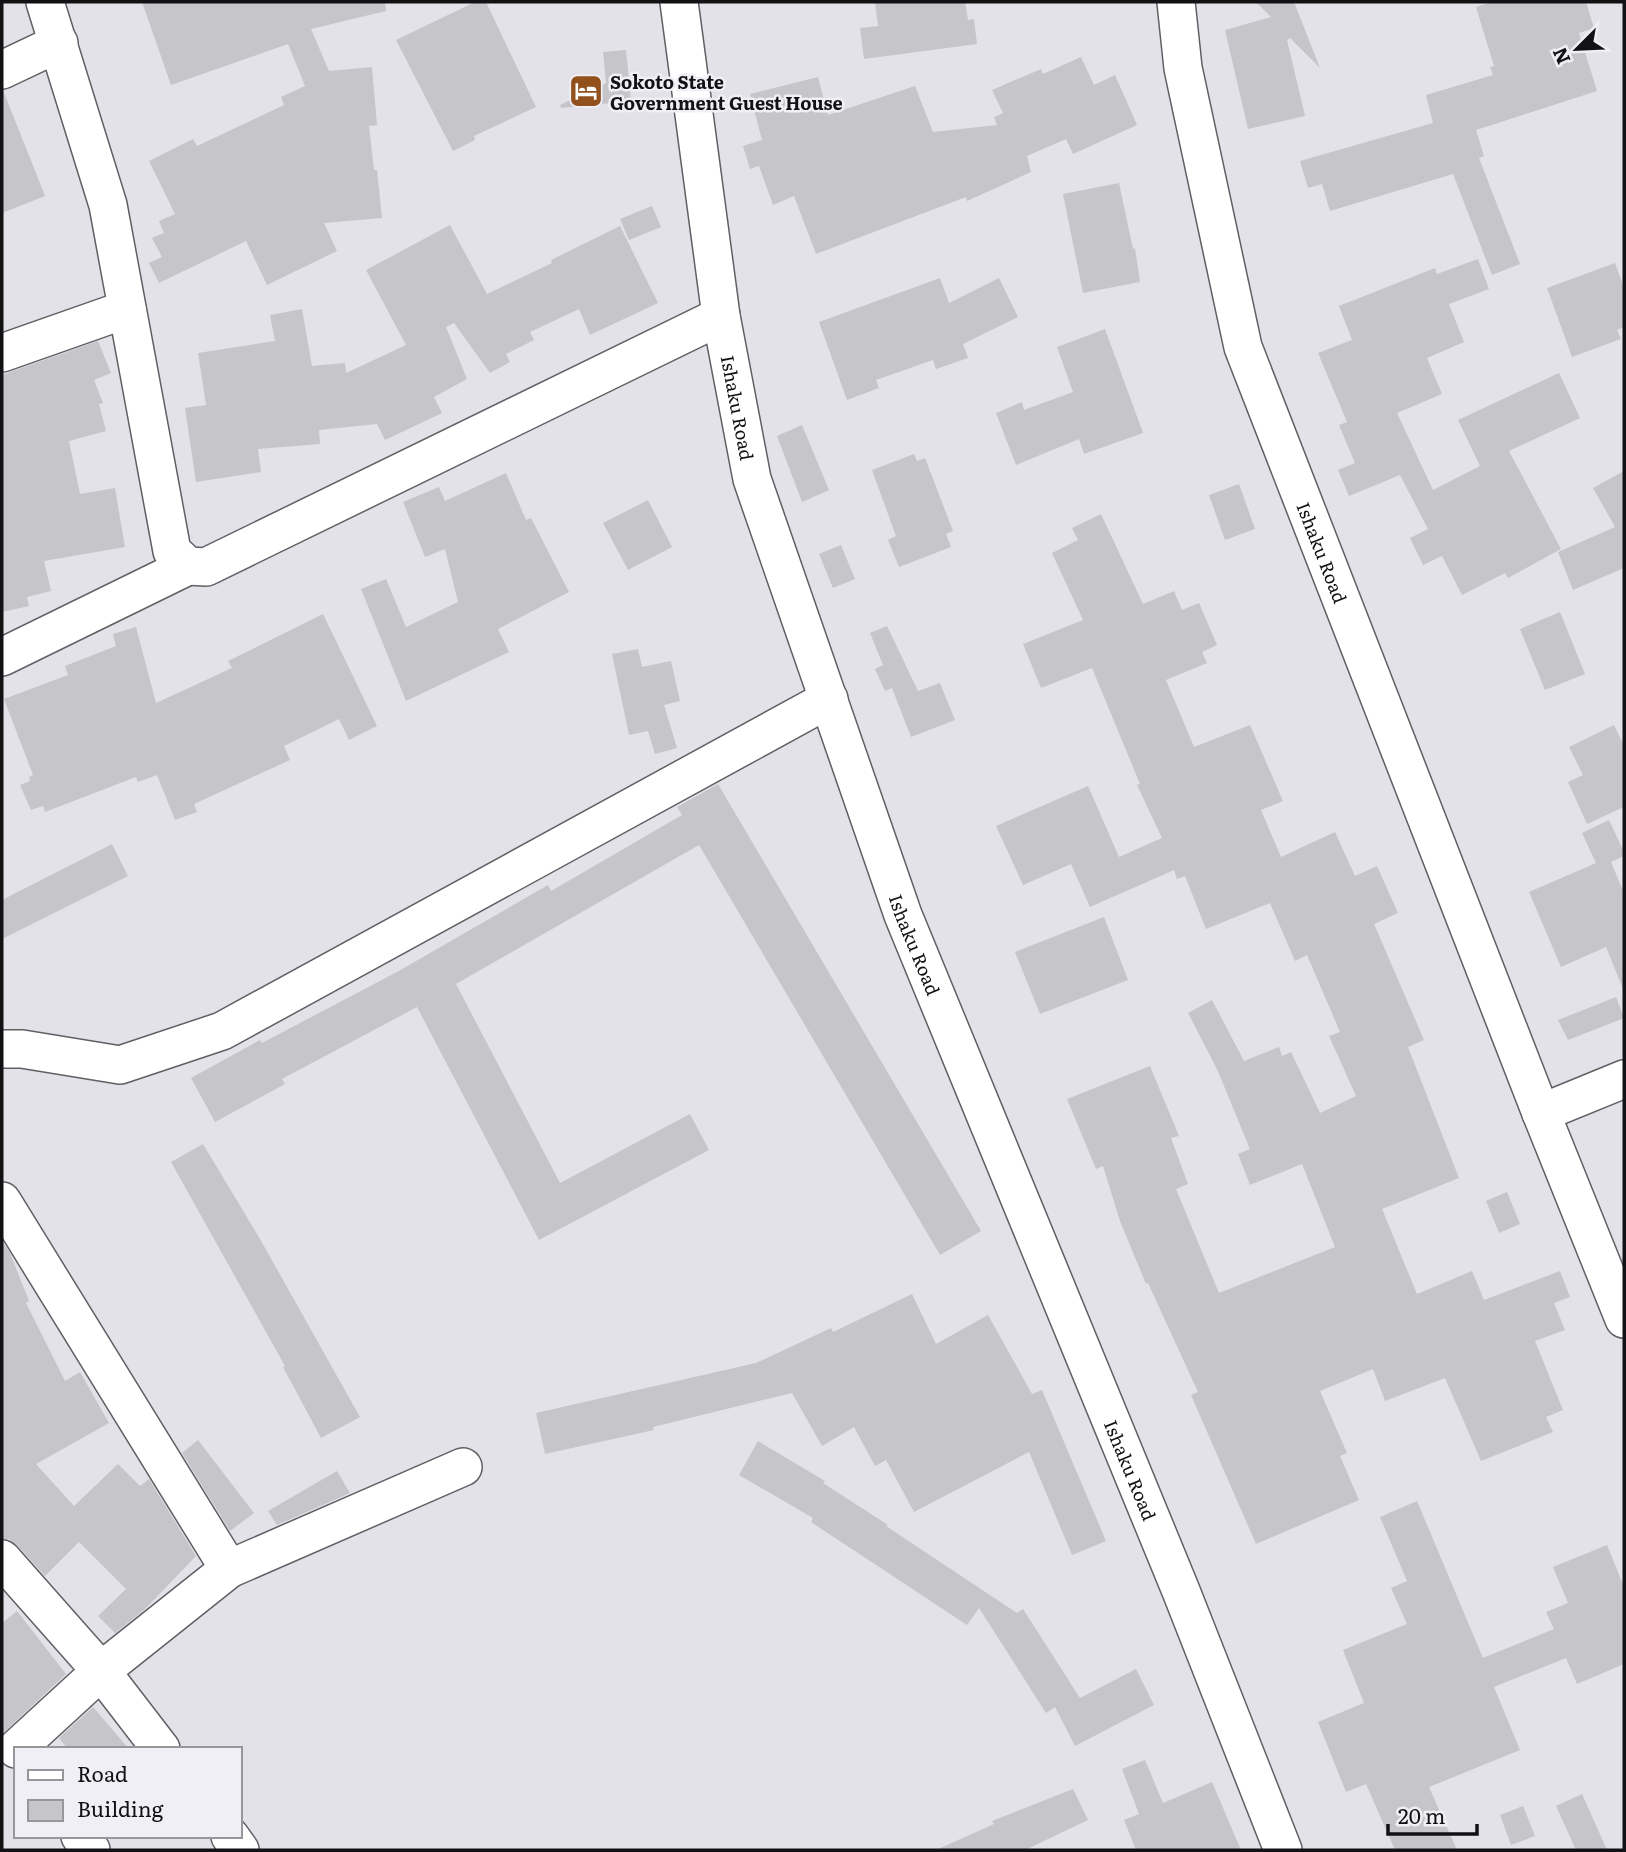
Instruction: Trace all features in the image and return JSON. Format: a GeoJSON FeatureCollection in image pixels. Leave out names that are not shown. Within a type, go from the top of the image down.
{"type":"FeatureCollection","features":[{"type":"Feature","properties":{"kind":"street"},"geometry":{"type":"LineString","coordinates":[[45,2],[108,205],[172,551],[188,566]]}},
{"type":"Feature","properties":{"kind":"street","name":"Ishaku Road"},"geometry":{"type":"LineString","coordinates":[[680,2],[721,316],[752,479],[904,915],[1181,1591],[1283,1850]]}},
{"type":"Feature","properties":{"kind":"street","name":"Ishaku Road"},"geometry":{"type":"LineString","coordinates":[[1176,2],[1183,68],[1242,347],[1624,1320]]}},
{"type":"Feature","properties":{"kind":"street"},"geometry":{"type":"LineString","coordinates":[[2,70],[59,43]]}},
{"type":"Feature","properties":{"kind":"street"},"geometry":{"type":"LineString","coordinates":[[2,353],[127,309]]}},
{"type":"Feature","properties":{"kind":"street"},"geometry":{"type":"LineString","coordinates":[[2,657],[188,566],[206,567],[721,316]]}},
{"type":"Feature","properties":{"kind":"street"},"geometry":{"type":"LineString","coordinates":[[2,1049],[22,1049],[120,1065],[222,1031],[829,699]]}},
{"type":"Feature","properties":{"kind":"street"},"geometry":{"type":"LineString","coordinates":[[1541,1113],[1624,1079]]}},
{"type":"Feature","properties":{"kind":"street"},"geometry":{"type":"LineString","coordinates":[[5,1217],[229,1569]]}},
{"type":"Feature","properties":{"kind":"street"},"geometry":{"type":"LineString","coordinates":[[18,1747],[100,1671],[229,1569],[463,1466]]}},
{"type":"Feature","properties":{"kind":"street"},"geometry":{"type":"LineString","coordinates":[[2,1559],[100,1671],[159,1747]]}},
{"type":"Feature","properties":{"kind":"building"},"geometry":{"type":"Polygon","coordinates":[[[142,2],[385,2],[386,11],[311,29],[329,71],[372,67],[377,125],[369,126],[382,218],[324,223],[337,251],[267,285],[246,241],[159,283],[149,263],[162,257],[152,238],[164,233],[159,221],[175,214],[149,161],[193,139],[197,146],[284,105],[281,97],[305,86],[288,44],[171,85],[142,2]]]}},
{"type":"Feature","properties":{"kind":"building"},"geometry":{"type":"Polygon","coordinates":[[[475,2],[486,2],[536,107],[474,136],[475,140],[453,151],[396,40],[475,2]]]}},
{"type":"Feature","properties":{"kind":"building"},"geometry":{"type":"Polygon","coordinates":[[[875,2],[965,2],[968,20],[974,19],[977,44],[864,59],[860,28],[878,26],[875,2]]]}},
{"type":"Feature","properties":{"kind":"building"},"geometry":{"type":"Polygon","coordinates":[[[1256,2],[1294,2],[1320,68],[1290,38],[1287,40],[1305,116],[1248,129],[1225,30],[1271,17],[1256,2]]]}},
{"type":"Feature","properties":{"kind":"building"},"geometry":{"type":"Polygon","coordinates":[[[1492,2],[1586,2],[1594,28],[1579,33],[1597,91],[1476,130],[1484,156],[1479,158],[1520,264],[1492,275],[1453,174],[1330,211],[1322,184],[1308,188],[1300,161],[1433,123],[1426,95],[1493,75],[1490,67],[1494,66],[1476,7],[1492,2]]]}},
{"type":"Feature","properties":{"kind":"building"},"geometry":{"type":"Polygon","coordinates":[[[626,50],[631,101],[561,108],[560,105],[606,83],[603,52],[626,50]]]}},
{"type":"Feature","properties":{"kind":"building"},"geometry":{"type":"Polygon","coordinates":[[[1081,57],[1094,85],[1115,75],[1137,125],[1073,154],[1066,139],[1027,156],[1031,172],[967,201],[966,197],[816,254],[794,196],[773,205],[759,166],[750,169],[743,146],[762,140],[750,94],[818,77],[828,115],[915,86],[933,132],[997,125],[994,117],[1003,113],[992,90],[1041,69],[1043,74],[1081,57]]]}},
{"type":"Feature","properties":{"kind":"building"},"geometry":{"type":"Polygon","coordinates":[[[2,91],[45,196],[2,213],[2,91]]]}},
{"type":"Feature","properties":{"kind":"building"},"geometry":{"type":"Polygon","coordinates":[[[1119,183],[1133,249],[1135,248],[1140,282],[1083,293],[1063,194],[1119,183]]]}},
{"type":"Feature","properties":{"kind":"building"},"geometry":{"type":"Polygon","coordinates":[[[652,206],[661,227],[629,240],[620,219],[652,206]]]}},
{"type":"Feature","properties":{"kind":"building"},"geometry":{"type":"Polygon","coordinates":[[[450,225],[487,294],[620,226],[658,303],[590,335],[579,309],[530,332],[534,340],[506,354],[510,362],[490,373],[454,323],[446,327],[467,379],[434,397],[442,413],[385,440],[377,424],[319,430],[320,444],[258,449],[261,472],[196,482],[185,408],[206,405],[198,353],[275,341],[270,315],[302,309],[312,366],[345,363],[346,373],[406,345],[366,270],[450,225]]]}},
{"type":"Feature","properties":{"kind":"building"},"geometry":{"type":"Polygon","coordinates":[[[1478,259],[1489,289],[1449,304],[1464,342],[1427,358],[1442,394],[1397,413],[1433,490],[1480,466],[1458,420],[1559,373],[1580,418],[1509,451],[1561,549],[1508,578],[1505,573],[1462,595],[1442,556],[1423,565],[1410,538],[1428,529],[1400,475],[1349,496],[1338,470],[1355,463],[1339,425],[1347,422],[1318,353],[1352,340],[1339,306],[1435,268],[1437,274],[1478,259]]]}},
{"type":"Feature","properties":{"kind":"building"},"geometry":{"type":"Polygon","coordinates":[[[1615,263],[1624,288],[1624,327],[1617,330],[1621,339],[1572,357],[1547,288],[1615,263]]]}},
{"type":"Feature","properties":{"kind":"building"},"geometry":{"type":"Polygon","coordinates":[[[940,278],[949,303],[999,278],[1018,317],[963,344],[968,358],[936,369],[933,360],[876,380],[879,388],[847,400],[819,322],[940,278]]]}},
{"type":"Feature","properties":{"kind":"building"},"geometry":{"type":"Polygon","coordinates":[[[1105,329],[1143,433],[1084,454],[1079,439],[1016,465],[996,413],[1022,402],[1024,410],[1073,392],[1057,347],[1105,329]]]}},
{"type":"Feature","properties":{"kind":"building"},"geometry":{"type":"Polygon","coordinates":[[[98,341],[111,373],[94,380],[103,403],[99,404],[106,431],[69,441],[80,494],[115,488],[125,547],[44,561],[51,591],[27,597],[29,606],[2,612],[2,375],[98,341]]]}},
{"type":"Feature","properties":{"kind":"building"},"geometry":{"type":"Polygon","coordinates":[[[802,425],[829,490],[802,502],[777,436],[802,425]]]}},
{"type":"Feature","properties":{"kind":"building"},"geometry":{"type":"Polygon","coordinates":[[[914,454],[917,461],[925,458],[953,531],[946,534],[951,547],[899,567],[888,540],[896,536],[872,470],[914,454]]]}},
{"type":"Feature","properties":{"kind":"building"},"geometry":{"type":"Polygon","coordinates":[[[1624,471],[1624,568],[1573,590],[1558,552],[1615,527],[1593,488],[1624,471]]]}},
{"type":"Feature","properties":{"kind":"building"},"geometry":{"type":"Polygon","coordinates":[[[506,473],[526,520],[531,518],[569,592],[498,629],[509,652],[406,701],[361,589],[386,579],[406,627],[458,602],[445,549],[425,557],[403,502],[439,487],[445,501],[506,473]]]}},
{"type":"Feature","properties":{"kind":"building"},"geometry":{"type":"Polygon","coordinates":[[[1239,484],[1255,529],[1225,540],[1209,495],[1239,484]]]}},
{"type":"Feature","properties":{"kind":"building"},"geometry":{"type":"Polygon","coordinates":[[[648,500],[672,547],[628,570],[603,523],[648,500]]]}},
{"type":"Feature","properties":{"kind":"building"},"geometry":{"type":"Polygon","coordinates":[[[1101,514],[1143,604],[1174,591],[1182,610],[1199,603],[1217,645],[1202,652],[1207,663],[1166,680],[1194,747],[1250,725],[1283,801],[1261,810],[1281,857],[1335,832],[1355,876],[1377,866],[1398,913],[1374,924],[1424,1040],[1408,1047],[1459,1178],[1382,1209],[1417,1294],[1472,1271],[1484,1300],[1560,1271],[1570,1297],[1554,1303],[1565,1330],[1535,1341],[1563,1410],[1546,1417],[1553,1432],[1481,1461],[1445,1378],[1385,1401],[1373,1369],[1320,1391],[1347,1453],[1340,1456],[1359,1500],[1256,1544],[1191,1395],[1198,1392],[1148,1283],[1146,1284],[1120,1221],[1103,1166],[1096,1169],[1067,1099],[1150,1066],[1179,1136],[1171,1138],[1188,1184],[1176,1189],[1219,1293],[1335,1247],[1302,1164],[1250,1185],[1238,1154],[1250,1149],[1217,1069],[1188,1013],[1212,1000],[1244,1061],[1279,1047],[1282,1056],[1291,1052],[1320,1113],[1356,1096],[1329,1036],[1340,1032],[1307,955],[1295,961],[1270,903],[1206,929],[1185,876],[1177,879],[1174,870],[1090,907],[1071,864],[1023,885],[996,826],[1088,786],[1119,857],[1162,838],[1137,785],[1140,784],[1092,668],[1041,688],[1023,644],[1083,620],[1052,553],[1078,540],[1072,528],[1101,514]]]}},
{"type":"Feature","properties":{"kind":"building"},"geometry":{"type":"Polygon","coordinates":[[[841,545],[855,579],[833,588],[819,554],[841,545]]]}},
{"type":"Feature","properties":{"kind":"building"},"geometry":{"type":"Polygon","coordinates":[[[1560,612],[1585,674],[1545,690],[1520,629],[1560,612]]]}},
{"type":"Feature","properties":{"kind":"building"},"geometry":{"type":"Polygon","coordinates":[[[323,614],[377,726],[349,740],[339,719],[284,746],[290,760],[194,804],[197,812],[175,820],[157,775],[138,782],[136,777],[45,812],[43,806],[31,810],[20,785],[30,781],[29,777],[33,775],[4,699],[68,675],[65,666],[116,646],[113,634],[136,627],[156,703],[232,668],[228,661],[323,614]]]}},
{"type":"Feature","properties":{"kind":"building"},"geometry":{"type":"Polygon","coordinates":[[[887,626],[918,691],[940,683],[955,720],[911,737],[892,688],[885,691],[875,669],[883,665],[870,633],[887,626]]]}},
{"type":"Feature","properties":{"kind":"building"},"geometry":{"type":"Polygon","coordinates":[[[638,649],[642,667],[671,661],[680,701],[664,705],[677,748],[655,754],[648,731],[629,735],[612,654],[638,649]]]}},
{"type":"Feature","properties":{"kind":"building"},"geometry":{"type":"Polygon","coordinates":[[[1614,725],[1624,746],[1624,807],[1587,824],[1568,782],[1583,775],[1569,747],[1614,725]]]}},
{"type":"Feature","properties":{"kind":"building"},"geometry":{"type":"Polygon","coordinates":[[[718,784],[981,1231],[940,1255],[699,845],[456,984],[560,1183],[690,1114],[709,1150],[539,1240],[417,1007],[282,1079],[285,1084],[215,1122],[191,1078],[260,1040],[262,1043],[397,972],[548,885],[551,891],[682,815],[677,807],[718,784]]]}},
{"type":"Feature","properties":{"kind":"building"},"geometry":{"type":"Polygon","coordinates":[[[1609,820],[1624,852],[1624,856],[1611,862],[1624,893],[1623,989],[1606,947],[1561,967],[1529,892],[1596,863],[1582,833],[1609,820]]]}},
{"type":"Feature","properties":{"kind":"building"},"geometry":{"type":"Polygon","coordinates":[[[112,844],[128,876],[2,939],[2,900],[112,844]]]}},
{"type":"Feature","properties":{"kind":"building"},"geometry":{"type":"Polygon","coordinates":[[[1104,917],[1128,980],[1040,1014],[1015,952],[1104,917]]]}},
{"type":"Feature","properties":{"kind":"building"},"geometry":{"type":"Polygon","coordinates":[[[1616,997],[1624,1018],[1568,1040],[1558,1020],[1616,997]]]}},
{"type":"Feature","properties":{"kind":"building"},"geometry":{"type":"Polygon","coordinates":[[[203,1144],[360,1417],[321,1438],[283,1367],[285,1366],[171,1162],[203,1144]]]}},
{"type":"Feature","properties":{"kind":"building"},"geometry":{"type":"Polygon","coordinates":[[[1507,1192],[1520,1224],[1499,1233],[1486,1201],[1507,1192]]]}},
{"type":"Feature","properties":{"kind":"building"},"geometry":{"type":"Polygon","coordinates":[[[2,1241],[10,1253],[29,1301],[26,1303],[65,1381],[80,1372],[109,1423],[36,1464],[74,1506],[118,1464],[140,1486],[149,1479],[196,1556],[144,1610],[115,1633],[98,1616],[126,1589],[79,1542],[45,1576],[17,1545],[9,1539],[2,1539],[2,1241]]]}},
{"type":"Feature","properties":{"kind":"building"},"geometry":{"type":"Polygon","coordinates":[[[912,1294],[936,1344],[988,1315],[1032,1394],[1042,1390],[1106,1541],[1072,1555],[1029,1452],[914,1512],[886,1460],[875,1466],[854,1427],[822,1446],[792,1393],[653,1427],[654,1430],[545,1454],[536,1413],[756,1363],[831,1328],[833,1332],[912,1294]]]}},
{"type":"Feature","properties":{"kind":"building"},"geometry":{"type":"Polygon","coordinates":[[[198,1440],[254,1513],[230,1531],[182,1453],[198,1440]]]}},
{"type":"Feature","properties":{"kind":"building"},"geometry":{"type":"Polygon","coordinates":[[[758,1441],[825,1481],[823,1483],[1017,1613],[1023,1609],[1080,1698],[1136,1669],[1154,1705],[1075,1746],[1055,1707],[1046,1713],[979,1608],[967,1625],[811,1522],[813,1518],[739,1475],[758,1441]]]}},
{"type":"Feature","properties":{"kind":"building"},"geometry":{"type":"Polygon","coordinates":[[[337,1471],[350,1493],[277,1525],[268,1511],[337,1471]]]}},
{"type":"Feature","properties":{"kind":"building"},"geometry":{"type":"Polygon","coordinates":[[[1417,1501],[1483,1658],[1554,1629],[1546,1612],[1568,1603],[1553,1567],[1607,1545],[1624,1587],[1624,1664],[1577,1684],[1566,1658],[1494,1687],[1520,1750],[1429,1787],[1457,1850],[1395,1850],[1366,1784],[1346,1792],[1318,1722],[1364,1703],[1343,1650],[1407,1624],[1391,1588],[1407,1581],[1380,1517],[1417,1501]]]}},
{"type":"Feature","properties":{"kind":"building"},"geometry":{"type":"Polygon","coordinates":[[[17,1611],[66,1674],[2,1734],[2,1623],[17,1611]]]}},
{"type":"Feature","properties":{"kind":"building"},"geometry":{"type":"Polygon","coordinates":[[[93,1707],[127,1747],[66,1747],[59,1738],[93,1707]]]}},
{"type":"Feature","properties":{"kind":"building"},"geometry":{"type":"Polygon","coordinates":[[[1145,1760],[1163,1803],[1212,1782],[1241,1850],[1136,1850],[1124,1820],[1139,1814],[1122,1769],[1145,1760]]]}},
{"type":"Feature","properties":{"kind":"building"},"geometry":{"type":"Polygon","coordinates":[[[1073,1789],[1088,1820],[1025,1850],[936,1850],[994,1824],[992,1821],[1073,1789]]]}},
{"type":"Feature","properties":{"kind":"building"},"geometry":{"type":"Polygon","coordinates":[[[1582,1794],[1607,1850],[1576,1850],[1556,1806],[1582,1794]]]}},
{"type":"Feature","properties":{"kind":"building"},"geometry":{"type":"Polygon","coordinates":[[[1523,1806],[1535,1836],[1511,1845],[1500,1815],[1523,1806]]]}},
{"type":"Feature","properties":{"kind":"place","name":"Sokoto State Government Guest House"},"geometry":{"type":"Point","coordinates":[586,91]}}]}
